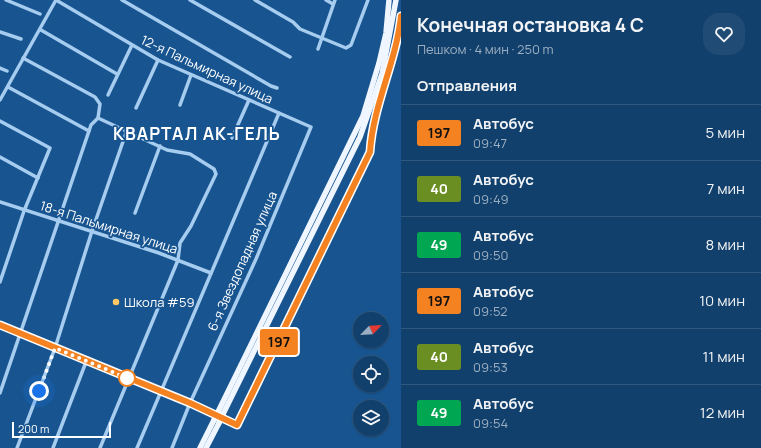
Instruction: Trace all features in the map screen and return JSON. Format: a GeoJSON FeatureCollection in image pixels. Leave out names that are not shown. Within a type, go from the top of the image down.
{"type":"FeatureCollection","features":[{"type":"Feature","properties":{"kind":"main road"},"geometry":{"type":"LineString","coordinates":[[221,413],[363,116],[384,40],[389,0]]}},
{"type":"Feature","properties":{"kind":"main road"},"geometry":{"type":"LineString","coordinates":[[200,448],[221,413],[360,137],[383,69],[396,0]]}},
{"type":"Feature","properties":{"kind":"main road"},"geometry":{"type":"LineString","coordinates":[[206,448],[216,421]]}},
{"type":"Feature","properties":{"kind":"street"},"geometry":{"type":"LineString","coordinates":[[6,0],[40,14]]}},
{"type":"Feature","properties":{"kind":"street"},"geometry":{"type":"LineString","coordinates":[[0,100],[56,0]]}},
{"type":"Feature","properties":{"kind":"street","name":"12-я Пальмирная улица"},"geometry":{"type":"LineString","coordinates":[[56,0],[158,60],[311,127]]}},
{"type":"Feature","properties":{"kind":"street"},"geometry":{"type":"LineString","coordinates":[[122,0],[271,86],[277,88]]}},
{"type":"Feature","properties":{"kind":"street"},"geometry":{"type":"LineString","coordinates":[[190,0],[290,57]]}},
{"type":"Feature","properties":{"kind":"street"},"geometry":{"type":"LineString","coordinates":[[255,0],[293,22],[300,29],[320,38],[348,47],[351,45],[368,0]]}},
{"type":"Feature","properties":{"kind":"street"},"geometry":{"type":"LineString","coordinates":[[318,49],[320,38],[334,2],[326,0]]}},
{"type":"Feature","properties":{"kind":"street"},"geometry":{"type":"LineString","coordinates":[[0,325],[86,362],[190,403],[237,425],[370,152],[371,132],[399,36],[401,16]]}},
{"type":"Feature","properties":{"kind":"street"},"geometry":{"type":"LineString","coordinates":[[40,30],[118,74]]}},
{"type":"Feature","properties":{"kind":"street"},"geometry":{"type":"LineString","coordinates":[[0,32],[21,40]]}},
{"type":"Feature","properties":{"kind":"street"},"geometry":{"type":"LineString","coordinates":[[108,94],[132,45]]}},
{"type":"Feature","properties":{"kind":"street"},"geometry":{"type":"LineString","coordinates":[[0,394],[91,125],[98,118],[100,104],[95,97],[23,58]]}},
{"type":"Feature","properties":{"kind":"street"},"geometry":{"type":"LineString","coordinates":[[136,108],[158,60]]}},
{"type":"Feature","properties":{"kind":"street"},"geometry":{"type":"LineString","coordinates":[[0,68],[7,71]]}},
{"type":"Feature","properties":{"kind":"street"},"geometry":{"type":"LineString","coordinates":[[180,105],[191,75]]}},
{"type":"Feature","properties":{"kind":"street"},"geometry":{"type":"LineString","coordinates":[[8,87],[89,131]]}},
{"type":"Feature","properties":{"kind":"street"},"geometry":{"type":"LineString","coordinates":[[232,138],[249,100]]}},
{"type":"Feature","properties":{"kind":"street"},"geometry":{"type":"LineString","coordinates":[[137,448],[279,113]]}},
{"type":"Feature","properties":{"kind":"street"},"geometry":{"type":"LineString","coordinates":[[98,118],[127,130],[174,153],[190,154],[216,172],[191,226],[180,243],[178,260],[130,379],[100,448]]}},
{"type":"Feature","properties":{"kind":"street"},"geometry":{"type":"LineString","coordinates":[[0,121],[50,148],[24,210],[0,282]]}},
{"type":"Feature","properties":{"kind":"street","name":"6-я Звездопадная улица"},"geometry":{"type":"LineString","coordinates":[[172,448],[190,403],[256,258],[311,127]]}},
{"type":"Feature","properties":{"kind":"street"},"geometry":{"type":"LineString","coordinates":[[17,448],[55,348],[92,231],[127,130]]}},
{"type":"Feature","properties":{"kind":"street"},"geometry":{"type":"LineString","coordinates":[[135,213],[160,146]]}},
{"type":"Feature","properties":{"kind":"street"},"geometry":{"type":"LineString","coordinates":[[0,158],[38,178]]}},
{"type":"Feature","properties":{"kind":"street","name":"18-я Пальмирная улица"},"geometry":{"type":"LineString","coordinates":[[0,202],[59,222],[92,231],[178,260],[211,273]]}},
{"type":"Feature","properties":{"kind":"street"},"geometry":{"type":"LineString","coordinates":[[53,448],[86,362]]}},
{"type":"Feature","properties":{"kind":"bus line","name":"197"},"geometry":{"type":"LineString","coordinates":[[0,325],[86,362],[190,403],[237,425],[370,152],[371,132],[399,36],[401,16]]}},
{"type":"Feature","properties":{"kind":"place","name":"Школа #59"},"geometry":{"type":"Point","coordinates":[116,302]}},
{"type":"Feature","properties":{"kind":"district","name":"КВАРТАЛ АК-ГЕЛЬ"},"geometry":{"type":"Point","coordinates":[197,134]}},
{"type":"Feature","properties":{"kind":"route"},"geometry":{"type":"LineString","coordinates":[[39,391],[55,348],[127,378]]}}]}
